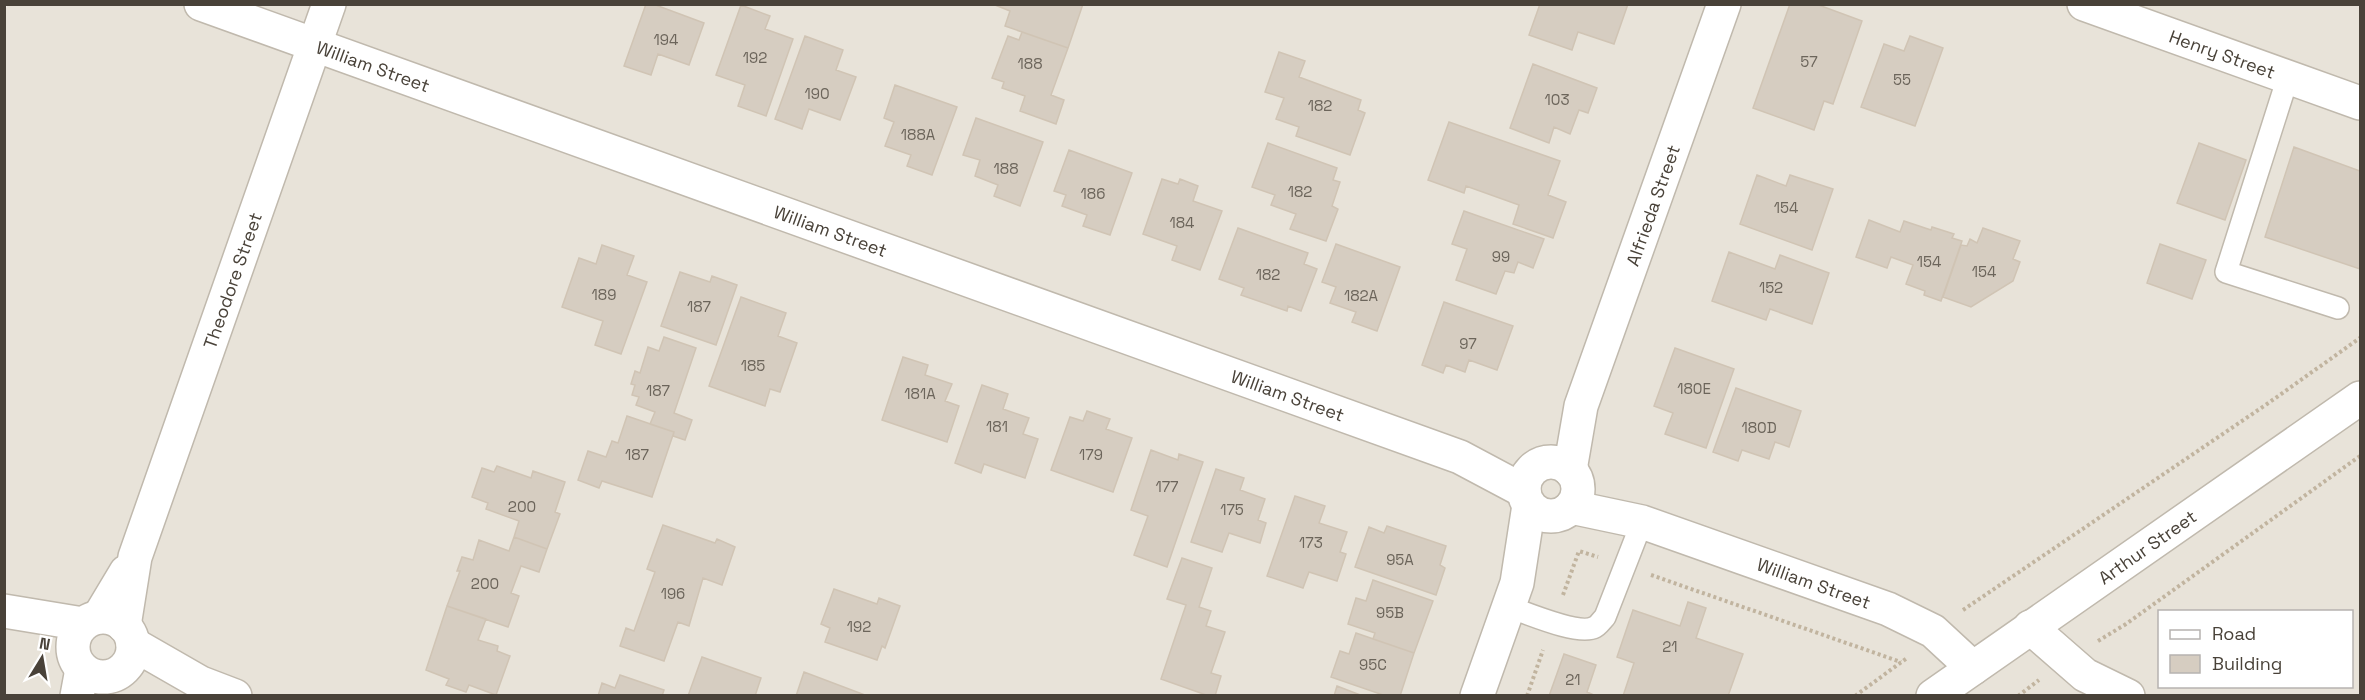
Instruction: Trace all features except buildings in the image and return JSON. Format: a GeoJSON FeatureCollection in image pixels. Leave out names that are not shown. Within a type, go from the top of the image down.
{"type":"FeatureCollection","features":[{"type":"Feature","properties":{"kind":"street","name":"William Street"},"geometry":{"type":"LineString","coordinates":[[201,4],[1888,609],[1933,631],[1973,668]]}},
{"type":"Feature","properties":{"kind":"street","name":"Theodore Street"},"geometry":{"type":"LineString","coordinates":[[99,657],[329,4]]}},
{"type":"Feature","properties":{"kind":"street","name":"Alfrieda Street"},"geometry":{"type":"LineString","coordinates":[[1477,696],[1724,4]]}},
{"type":"Feature","properties":{"kind":"street","name":"Henry Street"},"geometry":{"type":"LineString","coordinates":[[2084,4],[2361,103]]}},
{"type":"Feature","properties":{"kind":"street","name":"Arthur Street"},"geometry":{"type":"LineString","coordinates":[[1933,696],[2361,398]]}},
{"type":"Feature","properties":{"kind":"street"},"geometry":{"type":"LineString","coordinates":[[2030,627],[2085,675],[2128,696]]}},
{"type":"Feature","properties":{"kind":"street"},"geometry":{"type":"LineString","coordinates":[[99,657],[201,683],[235,696]]}},
{"type":"Feature","properties":{"kind":"lane"},"geometry":{"type":"LineString","coordinates":[[2288,77],[2226,272],[2338,308]]}},
{"type":"Feature","properties":{"kind":"lane"},"geometry":{"type":"LineString","coordinates":[[1513,595],[1554,621],[1584,629],[1595,627],[1605,617],[1642,522]]}},
{"type":"Feature","properties":{"kind":"path"},"geometry":{"type":"LineString","coordinates":[[1855,696],[1902,662],[1933,631],[2361,338]]}},
{"type":"Feature","properties":{"kind":"path"},"geometry":{"type":"LineString","coordinates":[[2018,696],[2068,660],[2126,624],[2361,456]]}},
{"type":"Feature","properties":{"kind":"path"},"geometry":{"type":"LineString","coordinates":[[1527,696],[1579,551],[1902,662]]}},
{"type":"Feature","properties":{"kind":"shaded area"},"geometry":{"type":"Polygon","coordinates":[[[8,4],[2360,5],[2360,695],[5,695],[4,13],[8,4]]]}}]}
